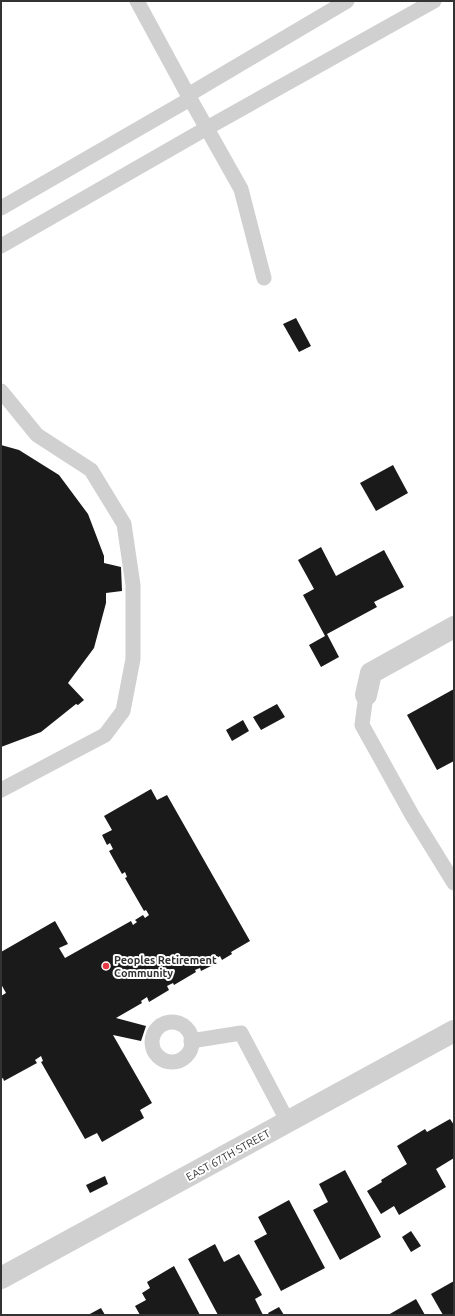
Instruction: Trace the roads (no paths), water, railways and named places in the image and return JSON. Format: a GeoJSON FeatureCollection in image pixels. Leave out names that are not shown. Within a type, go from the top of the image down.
{"type":"FeatureCollection","features":[{"type":"Feature","properties":{"kind":"street"},"geometry":{"type":"LineString","coordinates":[[366,694],[371,673],[454,627]]}},
{"type":"Feature","properties":{"kind":"street","name":"EAST 67TH STREET"},"geometry":{"type":"LineString","coordinates":[[1,1278],[454,1031]]}},
{"type":"Feature","properties":{"kind":"lane"},"geometry":{"type":"LineString","coordinates":[[137,1],[241,189],[264,278]]}},
{"type":"Feature","properties":{"kind":"lane"},"geometry":{"type":"LineString","coordinates":[[1,208],[189,97],[347,1]]}},
{"type":"Feature","properties":{"kind":"lane"},"geometry":{"type":"LineString","coordinates":[[1,246],[207,128],[434,1]]}},
{"type":"Feature","properties":{"kind":"lane"},"geometry":{"type":"LineString","coordinates":[[1,391],[38,435],[91,470],[124,524],[133,585],[133,658],[123,711],[105,735],[1,790]]}},
{"type":"Feature","properties":{"kind":"lane"},"geometry":{"type":"LineString","coordinates":[[366,694],[362,725],[412,815],[454,884]]}},
{"type":"Feature","properties":{"kind":"lane"},"geometry":{"type":"LineString","coordinates":[[191,1041],[241,1033],[288,1122]]}},
{"type":"Feature","properties":{"kind":"place","name":"Peoples Retirement Community"},"geometry":{"type":"Point","coordinates":[106,966]}}]}
